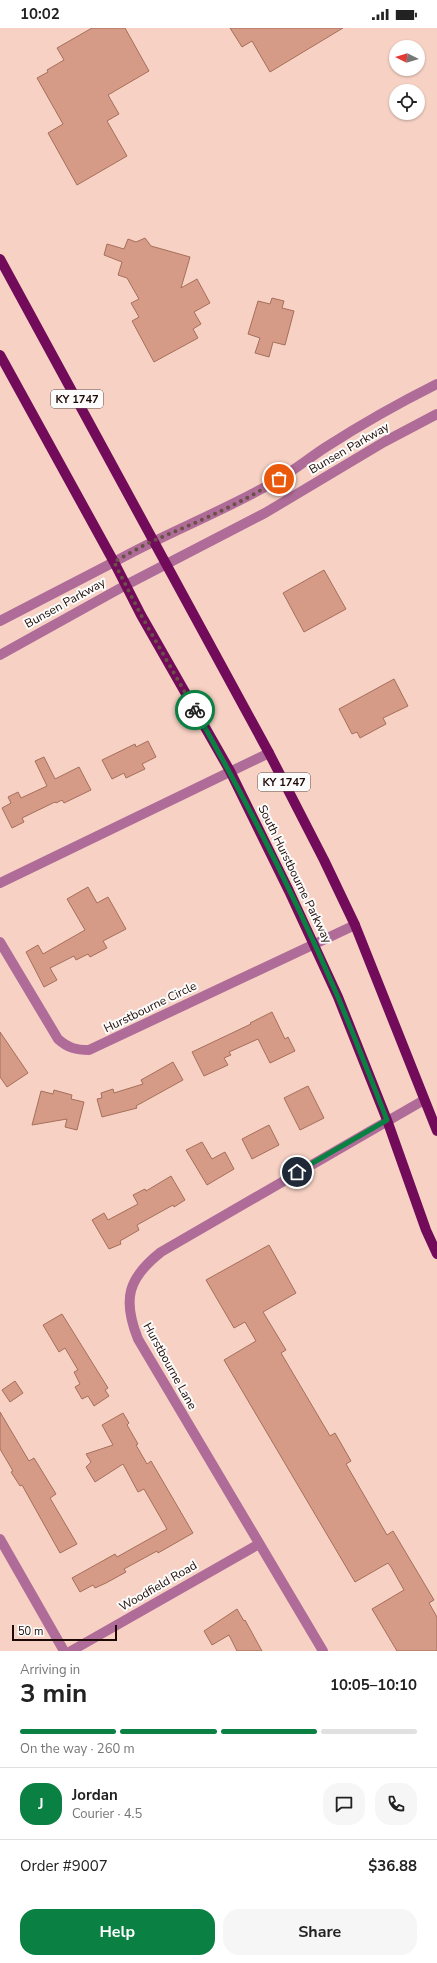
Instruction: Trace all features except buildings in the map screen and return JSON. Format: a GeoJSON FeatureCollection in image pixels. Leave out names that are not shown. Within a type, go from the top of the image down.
{"type":"FeatureCollection","features":[{"type":"Feature","properties":{"kind":"main road","name":"KY 1747"},"geometry":{"type":"LineString","coordinates":[[0,259],[269,753],[355,925],[437,1131]]}},
{"type":"Feature","properties":{"kind":"main road","name":"South Hurstbourne Parkway"},"geometry":{"type":"LineString","coordinates":[[0,355],[230,771],[338,997],[387,1120],[426,1230],[437,1254]]}},
{"type":"Feature","properties":{"kind":"street","name":"Bunsen Parkway"},"geometry":{"type":"LineString","coordinates":[[0,621],[154,540],[172,534],[222,510],[274,482],[395,405],[437,384]]}},
{"type":"Feature","properties":{"kind":"street","name":"Bunsen Parkway"},"geometry":{"type":"LineString","coordinates":[[0,655],[126,585],[265,513],[384,442],[437,414]]}},
{"type":"Feature","properties":{"kind":"street"},"geometry":{"type":"LineString","coordinates":[[0,883],[269,753]]}},
{"type":"Feature","properties":{"kind":"street","name":"Hurstbourne Circle"},"geometry":{"type":"LineString","coordinates":[[0,942],[53,1033],[66,1046],[77,1050],[89,1050],[355,925]]}},
{"type":"Feature","properties":{"kind":"street","name":"Hurstbourne Lane"},"geometry":{"type":"LineString","coordinates":[[323,1651],[138,1338],[130,1320],[129,1304],[132,1288],[137,1276],[150,1261],[161,1252],[424,1100]]}},
{"type":"Feature","properties":{"kind":"street"},"geometry":{"type":"LineString","coordinates":[[0,1539],[64,1651]]}},
{"type":"Feature","properties":{"kind":"street","name":"Woodfield Road"},"geometry":{"type":"LineString","coordinates":[[71,1651],[259,1544]]}},
{"type":"Feature","properties":{"kind":"way so far"},"geometry":{"type":"LineString","coordinates":[[195,710],[141,615],[114,562],[154,540],[172,534],[222,510],[279,479]]}},
{"type":"Feature","properties":{"kind":"route"},"geometry":{"type":"LineString","coordinates":[[195,710],[230,771],[308,931],[338,997],[387,1120],[297,1172]]}}]}
